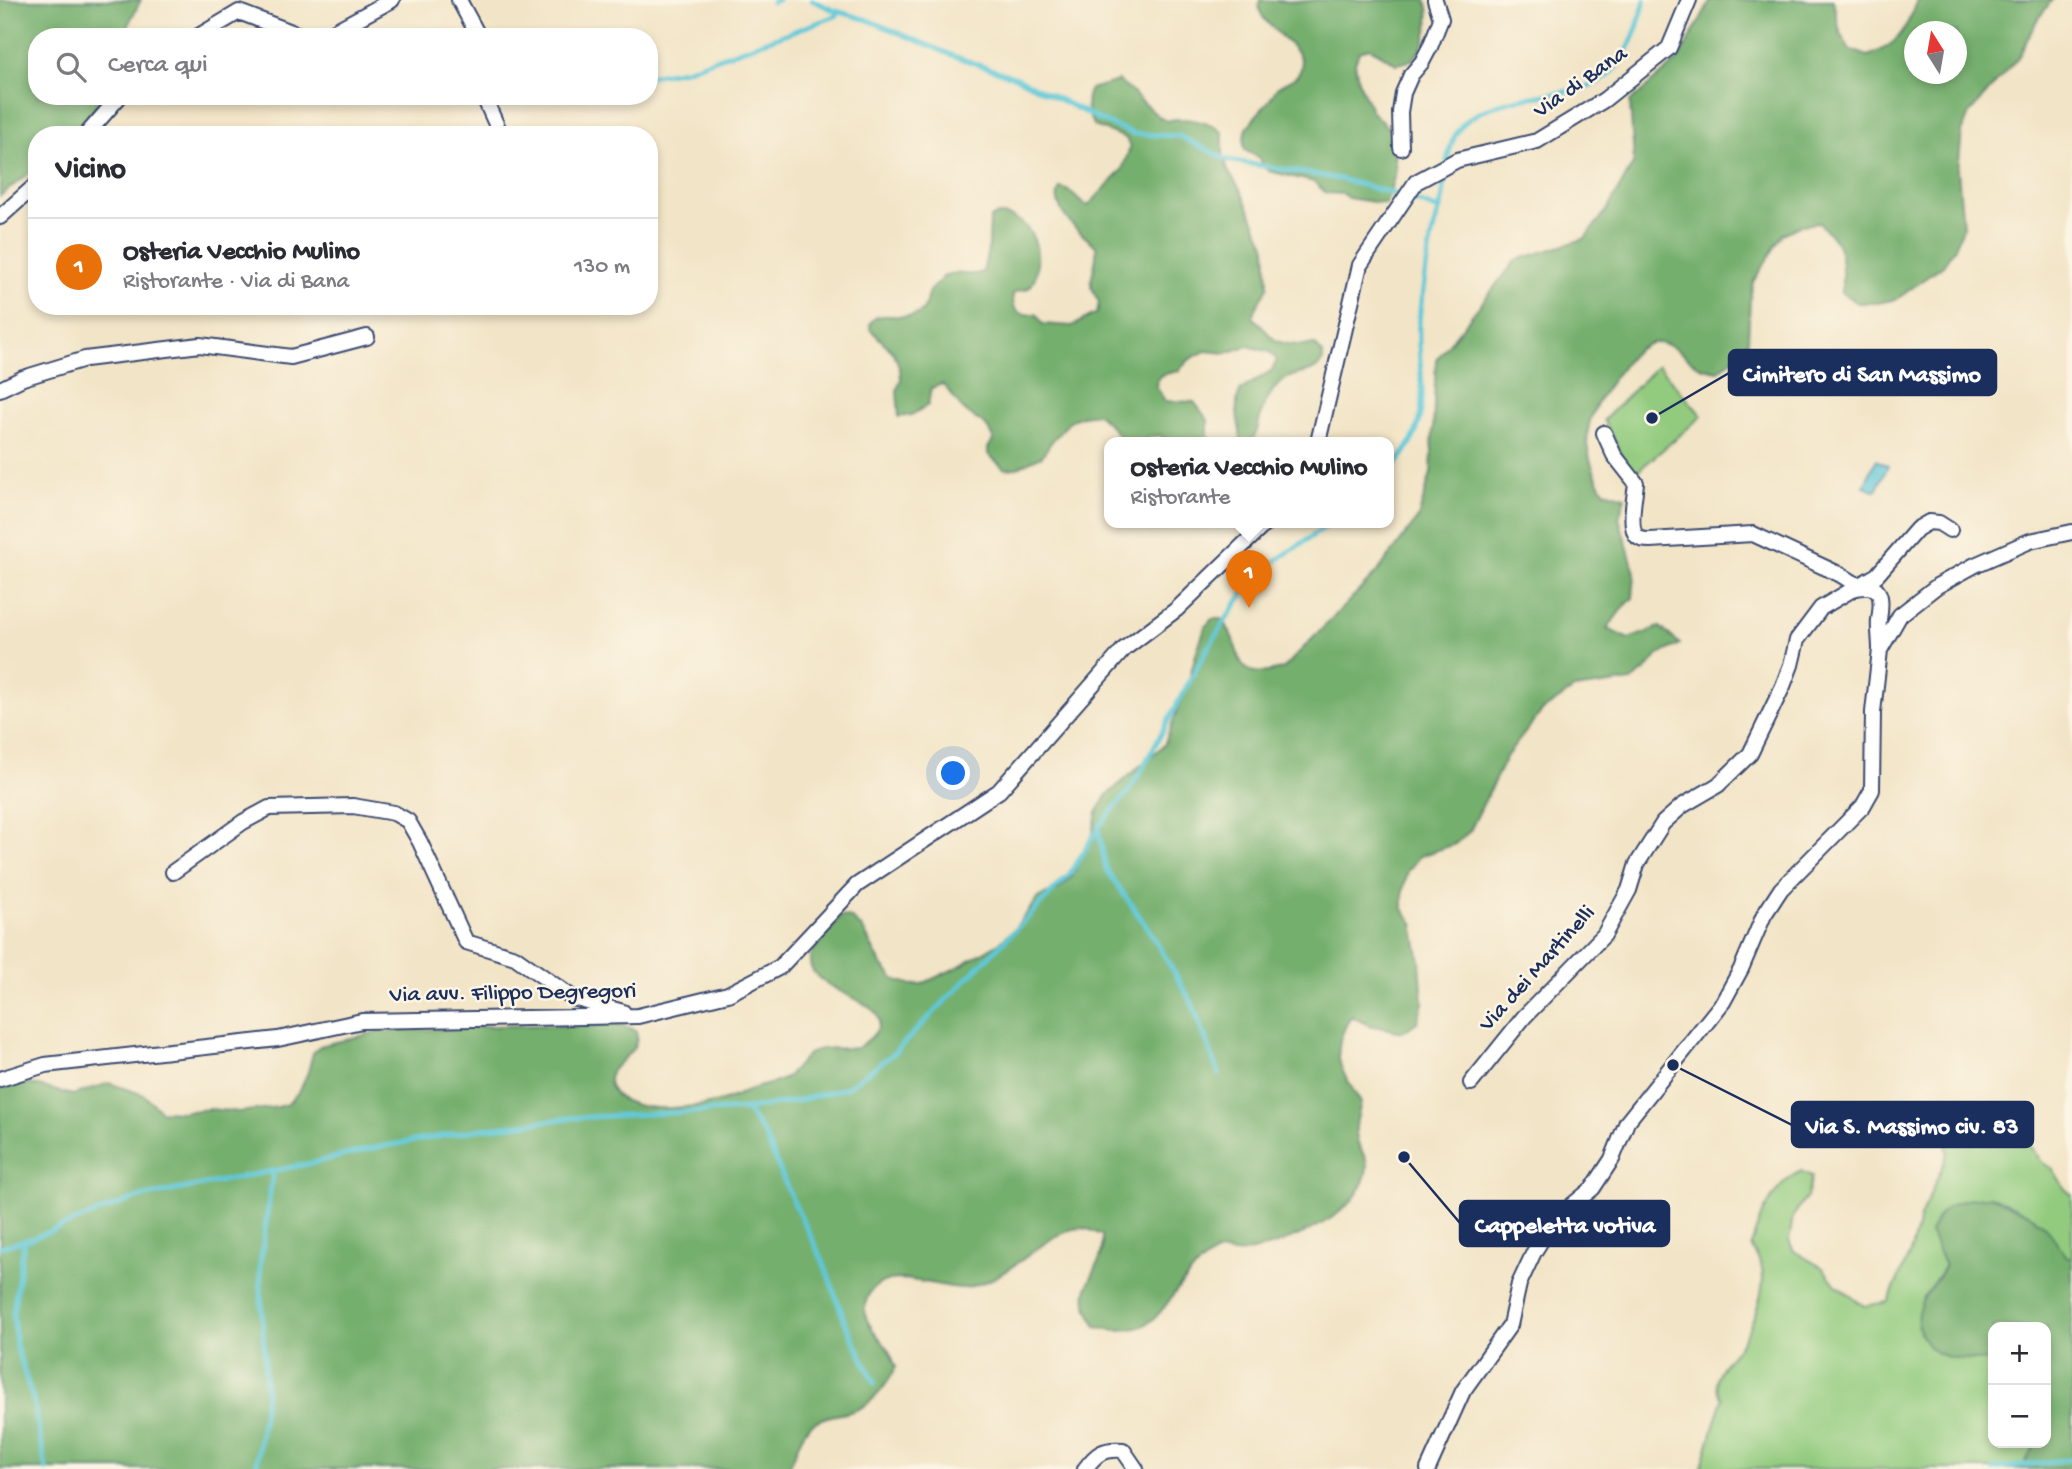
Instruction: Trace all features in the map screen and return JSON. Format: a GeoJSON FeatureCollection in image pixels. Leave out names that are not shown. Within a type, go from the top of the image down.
{"type":"FeatureCollection","features":[{"type":"Feature","properties":{"kind":"street"},"geometry":{"type":"LineString","coordinates":[[340,28],[392,0]]}},
{"type":"Feature","properties":{"kind":"street"},"geometry":{"type":"LineString","coordinates":[[459,0],[475,28]]}},
{"type":"Feature","properties":{"kind":"street"},"geometry":{"type":"LineString","coordinates":[[1401,148],[1399,112],[1403,93],[1410,75],[1422,62],[1430,47],[1441,19],[1434,0]]}},
{"type":"Feature","properties":{"kind":"street","name":"Via di Bana"},"geometry":{"type":"LineString","coordinates":[[1319,437],[1360,265],[1416,182],[1457,160],[1537,141],[1604,100],[1669,48],[1689,0]]}},
{"type":"Feature","properties":{"kind":"street"},"geometry":{"type":"LineString","coordinates":[[212,28],[239,12],[281,28]]}},
{"type":"Feature","properties":{"kind":"street"},"geometry":{"type":"LineString","coordinates":[[94,126],[112,105]]}},
{"type":"Feature","properties":{"kind":"street"},"geometry":{"type":"LineString","coordinates":[[487,105],[497,126]]}},
{"type":"Feature","properties":{"kind":"street"},"geometry":{"type":"LineString","coordinates":[[0,217],[28,192]]}},
{"type":"Feature","properties":{"kind":"street"},"geometry":{"type":"LineString","coordinates":[[0,389],[23,378],[85,359],[200,345],[291,357],[367,337]]}},
{"type":"Feature","properties":{"kind":"street"},"geometry":{"type":"LineString","coordinates":[[1428,1469],[1463,1391],[1510,1325],[1519,1284],[1534,1252],[1553,1222],[1592,1188],[1612,1158],[1627,1122],[1723,1002],[1741,970],[1764,915],[1781,889],[1863,806],[1872,790],[1873,712],[1880,650],[1881,631],[1878,623],[1882,601],[1878,592],[1872,588],[1854,587],[1841,575],[1753,534],[1650,540],[1638,538],[1632,524],[1636,482],[1614,455],[1604,433]]}},
{"type":"Feature","properties":{"kind":"street","name":"Via dei Martinelli"},"geometry":{"type":"LineString","coordinates":[[1471,1083],[1524,1017],[1604,935],[1629,890],[1637,864],[1663,823],[1682,806],[1718,785],[1750,754],[1783,686],[1797,640],[1821,608],[1877,575],[1917,529],[1929,522],[1939,523],[1950,530]]}},
{"type":"Feature","properties":{"kind":"street","name":"Via avv. Filippo Degregori"},"geometry":{"type":"LineString","coordinates":[[0,1079],[46,1065],[278,1039],[362,1021],[638,1016],[728,994],[780,967],[857,885],[999,791],[1124,649],[1177,609],[1261,528]]}},
{"type":"Feature","properties":{"kind":"street"},"geometry":{"type":"LineString","coordinates":[[1880,650],[1900,615],[1937,586],[1975,565],[2030,541],[2072,533]]}},
{"type":"Feature","properties":{"kind":"street"},"geometry":{"type":"LineString","coordinates":[[173,872],[243,822],[269,808],[353,806],[394,813],[408,821],[420,842],[466,942],[515,957],[573,998],[638,1016]]}},
{"type":"Feature","properties":{"kind":"street"},"geometry":{"type":"LineString","coordinates":[[1084,1469],[1097,1453],[1110,1449],[1123,1450],[1136,1469]]}},
{"type":"Feature","properties":{"kind":"green space"},"geometry":{"type":"Polygon","coordinates":[[[0,0],[141,0],[128,28],[28,28],[28,105],[97,105],[80,126],[28,126],[28,174],[0,196],[0,0]]]}},
{"type":"Feature","properties":{"kind":"green space"},"geometry":{"type":"Polygon","coordinates":[[[1260,0],[1426,0],[1427,31],[1422,47],[1413,59],[1397,64],[1369,48],[1359,52],[1355,63],[1358,80],[1372,112],[1391,131],[1396,171],[1386,204],[1326,193],[1314,182],[1269,171],[1259,158],[1245,150],[1245,132],[1249,125],[1276,89],[1297,76],[1302,64],[1298,54],[1265,19],[1260,10],[1260,0]]]}},
{"type":"Feature","properties":{"kind":"green space"},"geometry":{"type":"Polygon","coordinates":[[[1711,0],[1833,0],[1840,32],[1849,49],[1868,56],[1879,52],[1894,41],[1904,28],[1904,84],[1967,84],[1967,21],[1908,21],[1918,0],[2052,0],[2036,22],[2019,56],[1969,114],[1962,132],[1958,170],[1963,228],[1943,265],[1897,299],[1858,303],[1842,293],[1841,254],[1834,239],[1819,223],[1801,225],[1783,234],[1753,282],[1748,341],[1719,371],[1699,366],[1665,344],[1652,343],[1637,350],[1630,357],[1599,400],[1588,428],[1589,457],[1604,491],[1625,497],[1619,518],[1635,573],[1633,598],[1607,629],[1629,639],[1660,627],[1680,644],[1658,655],[1646,670],[1631,681],[1574,689],[1542,711],[1506,757],[1470,831],[1455,844],[1420,856],[1408,871],[1403,890],[1403,909],[1413,923],[1420,962],[1423,1003],[1417,1022],[1403,1032],[1368,1025],[1351,1016],[1344,1029],[1339,1061],[1361,1103],[1356,1135],[1367,1163],[1361,1186],[1348,1205],[1321,1224],[1287,1240],[1254,1251],[1219,1252],[1213,1255],[1184,1280],[1157,1316],[1134,1329],[1097,1327],[1091,1316],[1086,1291],[1101,1255],[1102,1235],[1084,1228],[1058,1235],[1006,1271],[967,1288],[912,1280],[886,1281],[876,1286],[868,1296],[865,1311],[869,1324],[887,1348],[896,1367],[880,1392],[863,1407],[816,1421],[811,1425],[803,1434],[787,1469],[0,1469],[0,1089],[27,1083],[73,1095],[109,1083],[144,1095],[161,1111],[210,1109],[239,1112],[288,1104],[300,1090],[313,1053],[320,1046],[377,1032],[615,1024],[636,1031],[636,1040],[628,1055],[611,1072],[611,1088],[619,1097],[632,1104],[665,1108],[701,1105],[728,1099],[779,1081],[815,1051],[827,1048],[857,1048],[876,1032],[879,1019],[871,1009],[822,980],[812,969],[812,953],[842,916],[851,918],[863,929],[881,964],[894,979],[912,985],[922,984],[956,968],[999,943],[1014,929],[1039,897],[1058,890],[1072,877],[1084,850],[1091,842],[1097,813],[1106,796],[1164,745],[1206,626],[1212,619],[1222,619],[1246,668],[1254,672],[1266,672],[1284,668],[1378,571],[1418,518],[1431,473],[1436,360],[1516,260],[1584,239],[1607,210],[1634,162],[1630,102],[1678,60],[1711,0]]]}},
{"type":"Feature","properties":{"kind":"green space"},"geometry":{"type":"Polygon","coordinates":[[[1118,81],[1166,121],[1196,121],[1211,125],[1223,133],[1223,154],[1228,171],[1240,189],[1266,247],[1268,287],[1253,318],[1278,341],[1294,345],[1315,345],[1323,354],[1323,360],[1314,369],[1292,376],[1277,386],[1267,400],[1254,437],[1241,437],[1238,396],[1241,390],[1272,370],[1277,360],[1270,352],[1248,346],[1226,353],[1205,351],[1190,359],[1178,371],[1161,375],[1156,386],[1165,401],[1194,402],[1208,420],[1208,437],[1119,437],[1098,414],[1082,416],[1071,420],[1042,456],[1016,468],[1005,469],[988,454],[988,448],[994,439],[991,432],[965,411],[942,384],[931,388],[928,405],[911,415],[899,417],[897,390],[901,379],[900,369],[894,353],[870,329],[871,323],[879,316],[906,317],[920,313],[930,291],[945,275],[983,272],[989,245],[990,218],[1003,215],[1016,219],[1027,228],[1037,250],[1034,280],[1028,288],[1013,294],[1015,309],[1025,314],[1036,314],[1043,324],[1072,326],[1097,313],[1099,302],[1091,280],[1096,246],[1069,221],[1059,204],[1058,196],[1060,188],[1064,189],[1088,206],[1122,170],[1130,148],[1126,138],[1094,126],[1086,103],[1090,89],[1118,81]]]}},
{"type":"Feature","properties":{"kind":"green space"},"geometry":{"type":"Polygon","coordinates":[[[1658,365],[1702,416],[1639,470],[1629,469],[1604,420],[1658,365]]]}},
{"type":"Feature","properties":{"kind":"green space"},"geometry":{"type":"Polygon","coordinates":[[[1954,1125],[1986,1137],[2020,1140],[2029,1145],[2043,1163],[2053,1169],[2065,1189],[2072,1195],[2072,1258],[2067,1257],[2045,1226],[2028,1214],[1991,1196],[1930,1231],[1945,1265],[1923,1299],[1988,1358],[1988,1448],[2033,1448],[2022,1469],[1701,1469],[1722,1399],[1717,1381],[1719,1373],[1744,1338],[1759,1303],[1763,1273],[1751,1246],[1758,1224],[1775,1193],[1801,1171],[1812,1176],[1807,1197],[1793,1216],[1789,1241],[1794,1251],[1823,1268],[1836,1285],[1864,1306],[1888,1302],[1944,1163],[1947,1153],[1944,1131],[1954,1125]]]}},
{"type":"Feature","properties":{"kind":"green space"},"geometry":{"type":"Polygon","coordinates":[[[1991,1196],[2028,1214],[2045,1226],[2067,1257],[2072,1258],[2072,1469],[2022,1469],[2033,1448],[2051,1448],[2051,1322],[1988,1322],[1988,1361],[1940,1354],[1925,1342],[1921,1334],[1918,1326],[1920,1307],[1945,1266],[1930,1232],[1947,1207],[1970,1199],[1991,1196]]]}},
{"type":"Feature","properties":{"kind":"water"},"geometry":{"type":"Polygon","coordinates":[[[1876,460],[1888,466],[1876,491],[1864,486],[1876,460]]]}},
{"type":"Feature","properties":{"kind":"waterway"},"geometry":{"type":"LineString","coordinates":[[772,2],[778,0]]}},
{"type":"Feature","properties":{"kind":"waterway"},"geometry":{"type":"LineString","coordinates":[[812,0],[1017,78],[1134,134],[1179,136],[1228,160],[1340,179],[1398,195]]}},
{"type":"Feature","properties":{"kind":"waterway"},"geometry":{"type":"LineString","coordinates":[[1394,465],[1406,451],[1416,432],[1421,413],[1420,310],[1448,158],[1457,131],[1471,117],[1506,102],[1579,89],[1604,79],[1626,54],[1645,0]]}},
{"type":"Feature","properties":{"kind":"waterway"},"geometry":{"type":"LineString","coordinates":[[658,74],[685,70],[836,16],[840,12]]}},
{"type":"Feature","properties":{"kind":"waterway"},"geometry":{"type":"LineString","coordinates":[[1413,200],[1439,210]]}},
{"type":"Feature","properties":{"kind":"waterway"},"geometry":{"type":"LineString","coordinates":[[0,1247],[27,1240],[136,1198],[374,1148],[482,1129],[569,1118],[748,1109],[796,1101],[846,1088],[893,1054],[1069,875],[1101,824],[1128,792],[1141,771],[1207,649],[1246,589],[1277,560],[1324,528]]}},
{"type":"Feature","properties":{"kind":"waterway"},"geometry":{"type":"LineString","coordinates":[[1098,829],[1106,869],[1151,933],[1192,1003],[1219,1074]]}},
{"type":"Feature","properties":{"kind":"waterway"},"geometry":{"type":"LineString","coordinates":[[746,1109],[765,1136],[823,1261],[845,1322],[875,1383]]}},
{"type":"Feature","properties":{"kind":"waterway"},"geometry":{"type":"LineString","coordinates":[[256,1469],[266,1393],[260,1266],[273,1171]]}},
{"type":"Feature","properties":{"kind":"waterway"},"geometry":{"type":"LineString","coordinates":[[24,1242],[13,1313],[16,1346],[33,1400],[46,1469]]}},
{"type":"Feature","properties":{"kind":"waterway"},"geometry":{"type":"LineString","coordinates":[[1993,1469],[2072,1459]]}},
{"type":"Feature","properties":{"kind":"place","name":"Cimitero di San Massimo"},"geometry":{"type":"Point","coordinates":[1652,418]}},
{"type":"Feature","properties":{"kind":"place","name":"Osteria Vecchio Mulino"},"geometry":{"type":"Point","coordinates":[1249,608]}},
{"type":"Feature","properties":{"kind":"place","name":"Via S. Massimo civ. 83"},"geometry":{"type":"Point","coordinates":[1673,1065]}},
{"type":"Feature","properties":{"kind":"place","name":"Cappeletta votiva"},"geometry":{"type":"Point","coordinates":[1404,1157]}}]}
